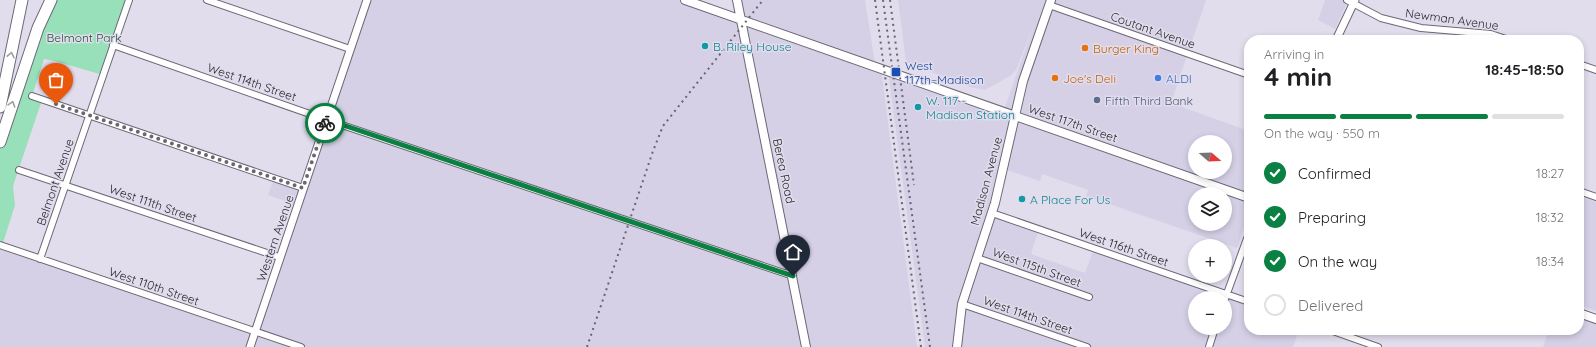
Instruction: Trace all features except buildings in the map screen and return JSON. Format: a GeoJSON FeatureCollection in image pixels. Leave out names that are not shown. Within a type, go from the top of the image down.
{"type":"FeatureCollection","features":[{"type":"Feature","properties":{"kind":"highway"},"geometry":{"type":"LineString","coordinates":[[0,106],[22,0]]}},
{"type":"Feature","properties":{"kind":"highway"},"geometry":{"type":"LineString","coordinates":[[0,142],[38,28],[51,0]]}},
{"type":"Feature","properties":{"kind":"main road","name":"West 117th Street"},"geometry":{"type":"LineString","coordinates":[[685,0],[1244,196]]}},
{"type":"Feature","properties":{"kind":"main road","name":"Berea Road"},"geometry":{"type":"LineString","coordinates":[[737,0],[806,347]]}},
{"type":"Feature","properties":{"kind":"main road","name":"Madison Avenue"},"geometry":{"type":"LineString","coordinates":[[957,347],[962,304],[998,193],[1023,81],[1050,3]]}},
{"type":"Feature","properties":{"kind":"main road"},"geometry":{"type":"LineString","coordinates":[[1584,315],[1596,319]]}},
{"type":"Feature","properties":{"kind":"street","name":"Belmont Avenue"},"geometry":{"type":"LineString","coordinates":[[40,258],[129,0]]}},
{"type":"Feature","properties":{"kind":"street"},"geometry":{"type":"LineString","coordinates":[[207,0],[350,49]]}},
{"type":"Feature","properties":{"kind":"street","name":"Western Avenue"},"geometry":{"type":"LineString","coordinates":[[250,347],[279,257],[367,0]]}},
{"type":"Feature","properties":{"kind":"street"},"geometry":{"type":"LineString","coordinates":[[1338,35],[1352,1]]}},
{"type":"Feature","properties":{"kind":"street","name":"Newman Avenue"},"geometry":{"type":"LineString","coordinates":[[1352,1],[1381,18],[1421,28],[1494,35]]}},
{"type":"Feature","properties":{"kind":"street","name":"Coutant Avenue"},"geometry":{"type":"LineString","coordinates":[[1050,3],[1244,73]]}},
{"type":"Feature","properties":{"kind":"street","name":"West 114th Street"},"geometry":{"type":"LineString","coordinates":[[113,45],[327,120],[793,276]]}},
{"type":"Feature","properties":{"kind":"street"},"geometry":{"type":"LineString","coordinates":[[1584,66],[1596,70]]}},
{"type":"Feature","properties":{"kind":"street"},"geometry":{"type":"LineString","coordinates":[[32,96],[303,188]]}},
{"type":"Feature","properties":{"kind":"street","name":"West 111th Street"},"geometry":{"type":"LineString","coordinates":[[19,170],[279,257]]}},
{"type":"Feature","properties":{"kind":"street"},"geometry":{"type":"LineString","coordinates":[[1584,193],[1596,197]]}},
{"type":"Feature","properties":{"kind":"street","name":"West 116th Street"},"geometry":{"type":"LineString","coordinates":[[992,213],[1209,291]]}},
{"type":"Feature","properties":{"kind":"street","name":"West 110th Street"},"geometry":{"type":"LineString","coordinates":[[0,245],[301,347]]}},
{"type":"Feature","properties":{"kind":"street"},"geometry":{"type":"LineString","coordinates":[[1228,291],[1244,247]]}},
{"type":"Feature","properties":{"kind":"street","name":"West 115th Street"},"geometry":{"type":"LineString","coordinates":[[977,258],[1089,297]]}},
{"type":"Feature","properties":{"kind":"street","name":"West 116th Street"},"geometry":{"type":"LineString","coordinates":[[1232,298],[1244,301]]}},
{"type":"Feature","properties":{"kind":"street","name":"West 114th Street"},"geometry":{"type":"LineString","coordinates":[[962,304],[1087,347]]}},
{"type":"Feature","properties":{"kind":"street"},"geometry":{"type":"LineString","coordinates":[[1209,347],[1213,335]]}},
{"type":"Feature","properties":{"kind":"street"},"geometry":{"type":"LineString","coordinates":[[1344,335],[1378,347]]}},
{"type":"Feature","properties":{"kind":"shaded area"},"geometry":{"type":"Polygon","coordinates":[[[367,0],[685,0],[881,68],[917,347],[0,347],[0,245],[255,331],[297,205],[268,195],[274,178],[303,188],[367,0]]]}},
{"type":"Feature","properties":{"kind":"shaded area"},"geometry":{"type":"Polygon","coordinates":[[[740,0],[865,0],[875,64],[742,17],[740,0]]]}},
{"type":"Feature","properties":{"kind":"shaded area"},"geometry":{"type":"Polygon","coordinates":[[[898,0],[1206,0],[1171,103],[1244,129],[1244,228],[1237,248],[1232,246],[1232,239],[1211,239],[1086,196],[1088,190],[1042,174],[1040,181],[1003,169],[992,213],[1039,229],[1031,254],[1085,273],[1094,248],[1188,281],[1188,283],[1194,283],[1217,291],[1188,291],[1188,335],[1232,335],[1232,296],[1244,300],[1244,335],[1297,335],[1293,347],[925,347],[888,71],[1004,110],[1034,24],[1016,70],[1010,76],[985,90],[970,87],[906,62],[898,0]]]}},
{"type":"Feature","properties":{"kind":"shaded area"},"geometry":{"type":"Polygon","coordinates":[[[1325,0],[1342,0],[1347,3],[1335,29],[1318,20],[1325,0]]]}},
{"type":"Feature","properties":{"kind":"shaded area"},"geometry":{"type":"Polygon","coordinates":[[[1584,198],[1596,202],[1596,311],[1584,307],[1584,198]]]}},
{"type":"Feature","properties":{"kind":"shaded area"},"geometry":{"type":"Polygon","coordinates":[[[1584,315],[1596,319],[1596,347],[1543,347],[1547,335],[1584,335],[1584,315]]]}},
{"type":"Feature","properties":{"kind":"green space","name":"Belmont Park"},"geometry":{"type":"Polygon","coordinates":[[[51,0],[129,0],[103,75],[44,59],[32,96],[42,100],[13,186],[15,205],[2,246],[0,245],[0,142],[51,0]]]}},
{"type":"Feature","properties":{"kind":"railway"},"geometry":{"type":"LineString","coordinates":[[587,347],[653,151],[663,126],[763,0]]}},
{"type":"Feature","properties":{"kind":"railway"},"geometry":{"type":"LineString","coordinates":[[875,0],[921,347]]}},
{"type":"Feature","properties":{"kind":"railway"},"geometry":{"type":"LineString","coordinates":[[883,0],[930,347]]}},
{"type":"Feature","properties":{"kind":"railway"},"geometry":{"type":"LineString","coordinates":[[890,0],[914,185]]}},
{"type":"Feature","properties":{"kind":"way so far"},"geometry":{"type":"LineString","coordinates":[[56,104],[303,188],[325,123]]}},
{"type":"Feature","properties":{"kind":"place","name":"B. Riley House"},"geometry":{"type":"Point","coordinates":[705,46]}},
{"type":"Feature","properties":{"kind":"place","name":"Burger King"},"geometry":{"type":"Point","coordinates":[1085,48]}},
{"type":"Feature","properties":{"kind":"place","name":"West 117th–Madison"},"geometry":{"type":"Point","coordinates":[896,72]}},
{"type":"Feature","properties":{"kind":"place","name":"Joe's Deli"},"geometry":{"type":"Point","coordinates":[1055,78]}},
{"type":"Feature","properties":{"kind":"place","name":"ALDI"},"geometry":{"type":"Point","coordinates":[1158,78]}},
{"type":"Feature","properties":{"kind":"place","name":"Fifth Third Bank"},"geometry":{"type":"Point","coordinates":[1097,100]}},
{"type":"Feature","properties":{"kind":"place","name":"W. 117 - Madison Station"},"geometry":{"type":"Point","coordinates":[918,107]}},
{"type":"Feature","properties":{"kind":"place","name":"A Place For Us"},"geometry":{"type":"Point","coordinates":[1022,199]}},
{"type":"Feature","properties":{"kind":"route"},"geometry":{"type":"LineString","coordinates":[[325,123],[327,120],[334,122],[793,276]]}}]}
